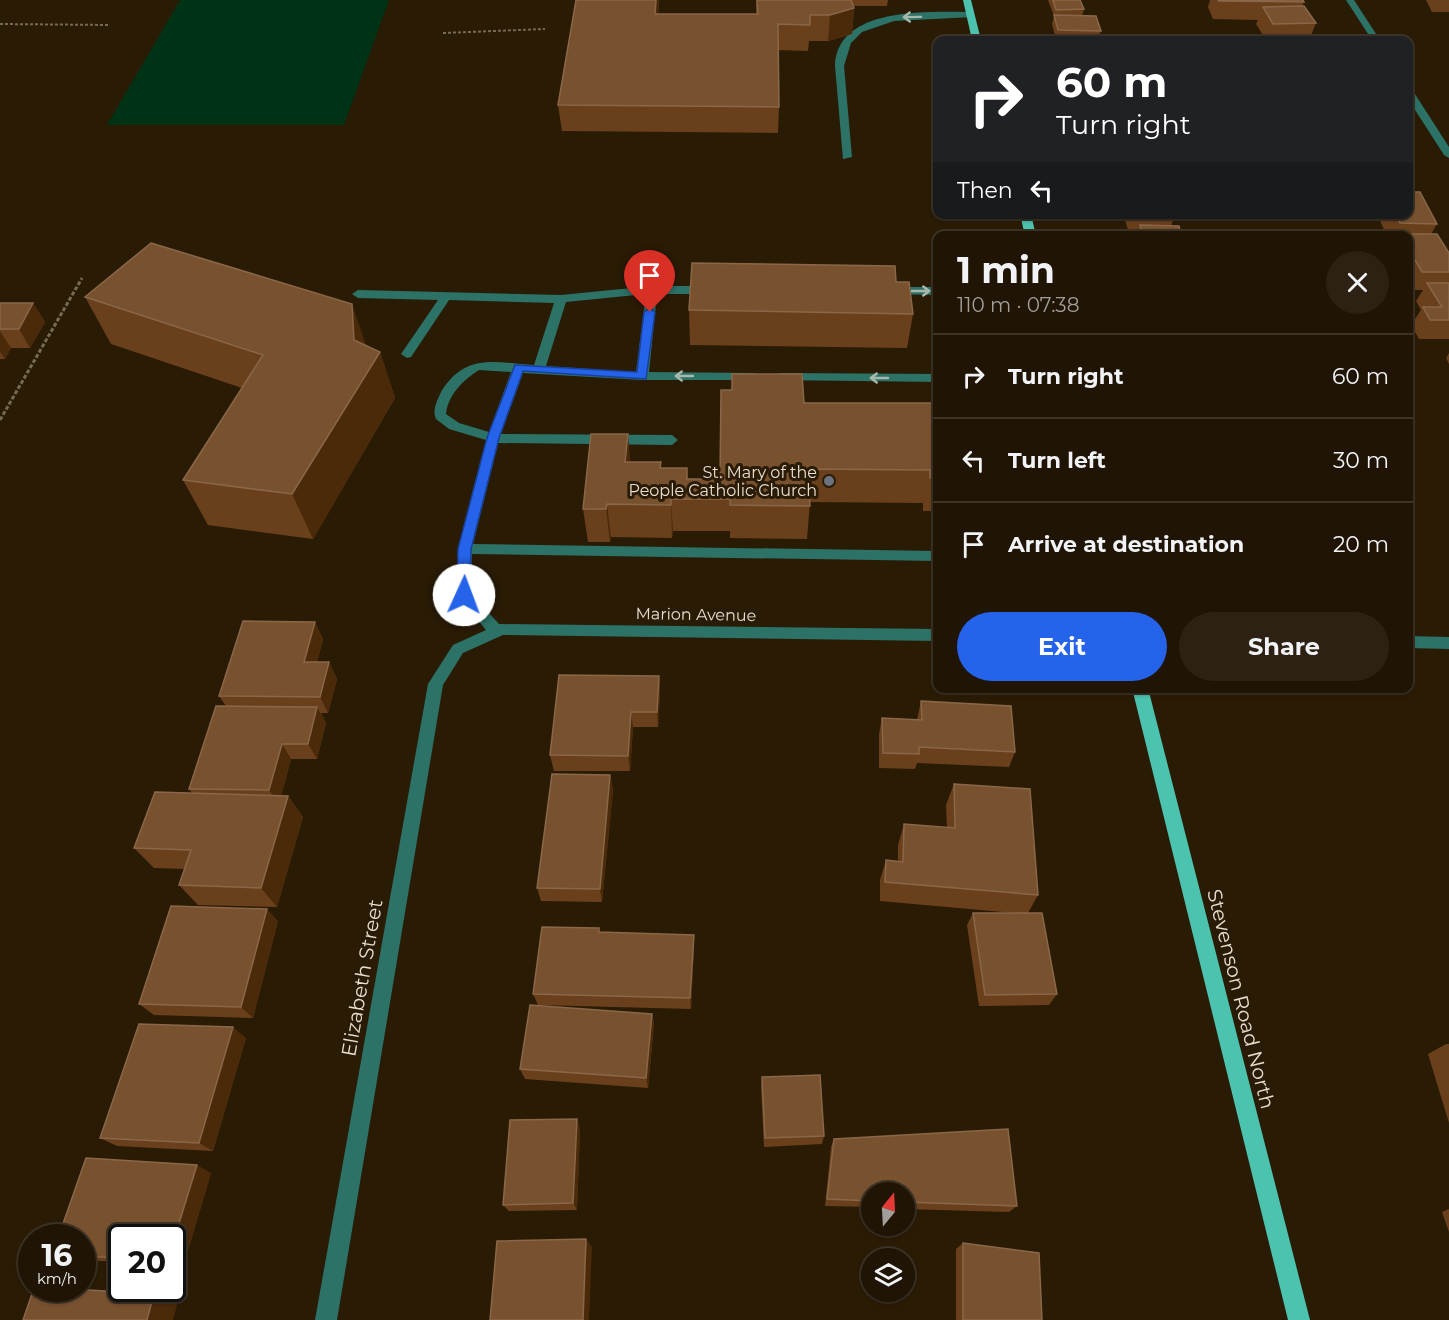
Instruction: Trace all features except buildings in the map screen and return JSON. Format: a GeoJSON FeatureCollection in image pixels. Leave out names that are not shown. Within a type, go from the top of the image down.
{"type":"FeatureCollection","features":[{"type":"Feature","properties":{"kind":"main road"},"geometry":{"type":"LineString","coordinates":[[967,0],[976,36]]}},
{"type":"Feature","properties":{"kind":"main road","name":"Stevenson Road North"},"geometry":{"type":"LineString","coordinates":[[1141,693],[1299,1320]]}},
{"type":"Feature","properties":{"kind":"street"},"geometry":{"type":"LineString","coordinates":[[1350,0],[1373,36]]}},
{"type":"Feature","properties":{"kind":"street"},"geometry":{"type":"LineString","coordinates":[[847,157],[840,59],[850,41],[863,26],[877,20],[898,17],[970,15]]}},
{"type":"Feature","properties":{"kind":"street"},"geometry":{"type":"LineString","coordinates":[[1413,100],[1449,155]]}},
{"type":"Feature","properties":{"kind":"street"},"geometry":{"type":"LineString","coordinates":[[642,376],[652,290]]}},
{"type":"Feature","properties":{"kind":"street"},"geometry":{"type":"LineString","coordinates":[[358,294],[561,299],[652,290],[724,290]]}},
{"type":"Feature","properties":{"kind":"street"},"geometry":{"type":"LineString","coordinates":[[878,291],[933,291]]}},
{"type":"Feature","properties":{"kind":"street"},"geometry":{"type":"LineString","coordinates":[[407,354],[446,296]]}},
{"type":"Feature","properties":{"kind":"street"},"geometry":{"type":"LineString","coordinates":[[539,369],[561,299]]}},
{"type":"Feature","properties":{"kind":"street"},"geometry":{"type":"LineString","coordinates":[[672,440],[493,438],[454,426],[440,416],[440,410],[448,393],[470,370],[487,365],[642,376],[933,378]]}},
{"type":"Feature","properties":{"kind":"street"},"geometry":{"type":"LineString","coordinates":[[496,631],[464,595],[465,549],[493,438],[519,367]]}},
{"type":"Feature","properties":{"kind":"street"},"geometry":{"type":"LineString","coordinates":[[465,549],[933,556]]}},
{"type":"Feature","properties":{"kind":"street","name":"Marion Avenue"},"geometry":{"type":"LineString","coordinates":[[458,649],[502,628],[933,635]]}},
{"type":"Feature","properties":{"kind":"street"},"geometry":{"type":"LineString","coordinates":[[1413,642],[1449,643]]}},
{"type":"Feature","properties":{"kind":"street","name":"Elizabeth Street"},"geometry":{"type":"LineString","coordinates":[[326,1320],[436,684],[458,649]]}},
{"type":"Feature","properties":{"kind":"path"},"geometry":{"type":"LineString","coordinates":[[0,24],[110,25]]}},
{"type":"Feature","properties":{"kind":"path"},"geometry":{"type":"LineString","coordinates":[[443,33],[545,29]]}},
{"type":"Feature","properties":{"kind":"path"},"geometry":{"type":"LineString","coordinates":[[0,420],[82,278]]}},
{"type":"Feature","properties":{"kind":"green space"},"geometry":{"type":"Polygon","coordinates":[[[180,0],[389,0],[344,125],[107,125],[180,0]]]}},
{"type":"Feature","properties":{"kind":"place","name":"St. Mary of the People Catholic Church"},"geometry":{"type":"Point","coordinates":[829,481]}},
{"type":"Feature","properties":{"kind":"route"},"geometry":{"type":"LineString","coordinates":[[464,595],[465,549],[493,438],[519,367],[642,376],[650,312]]}}]}
